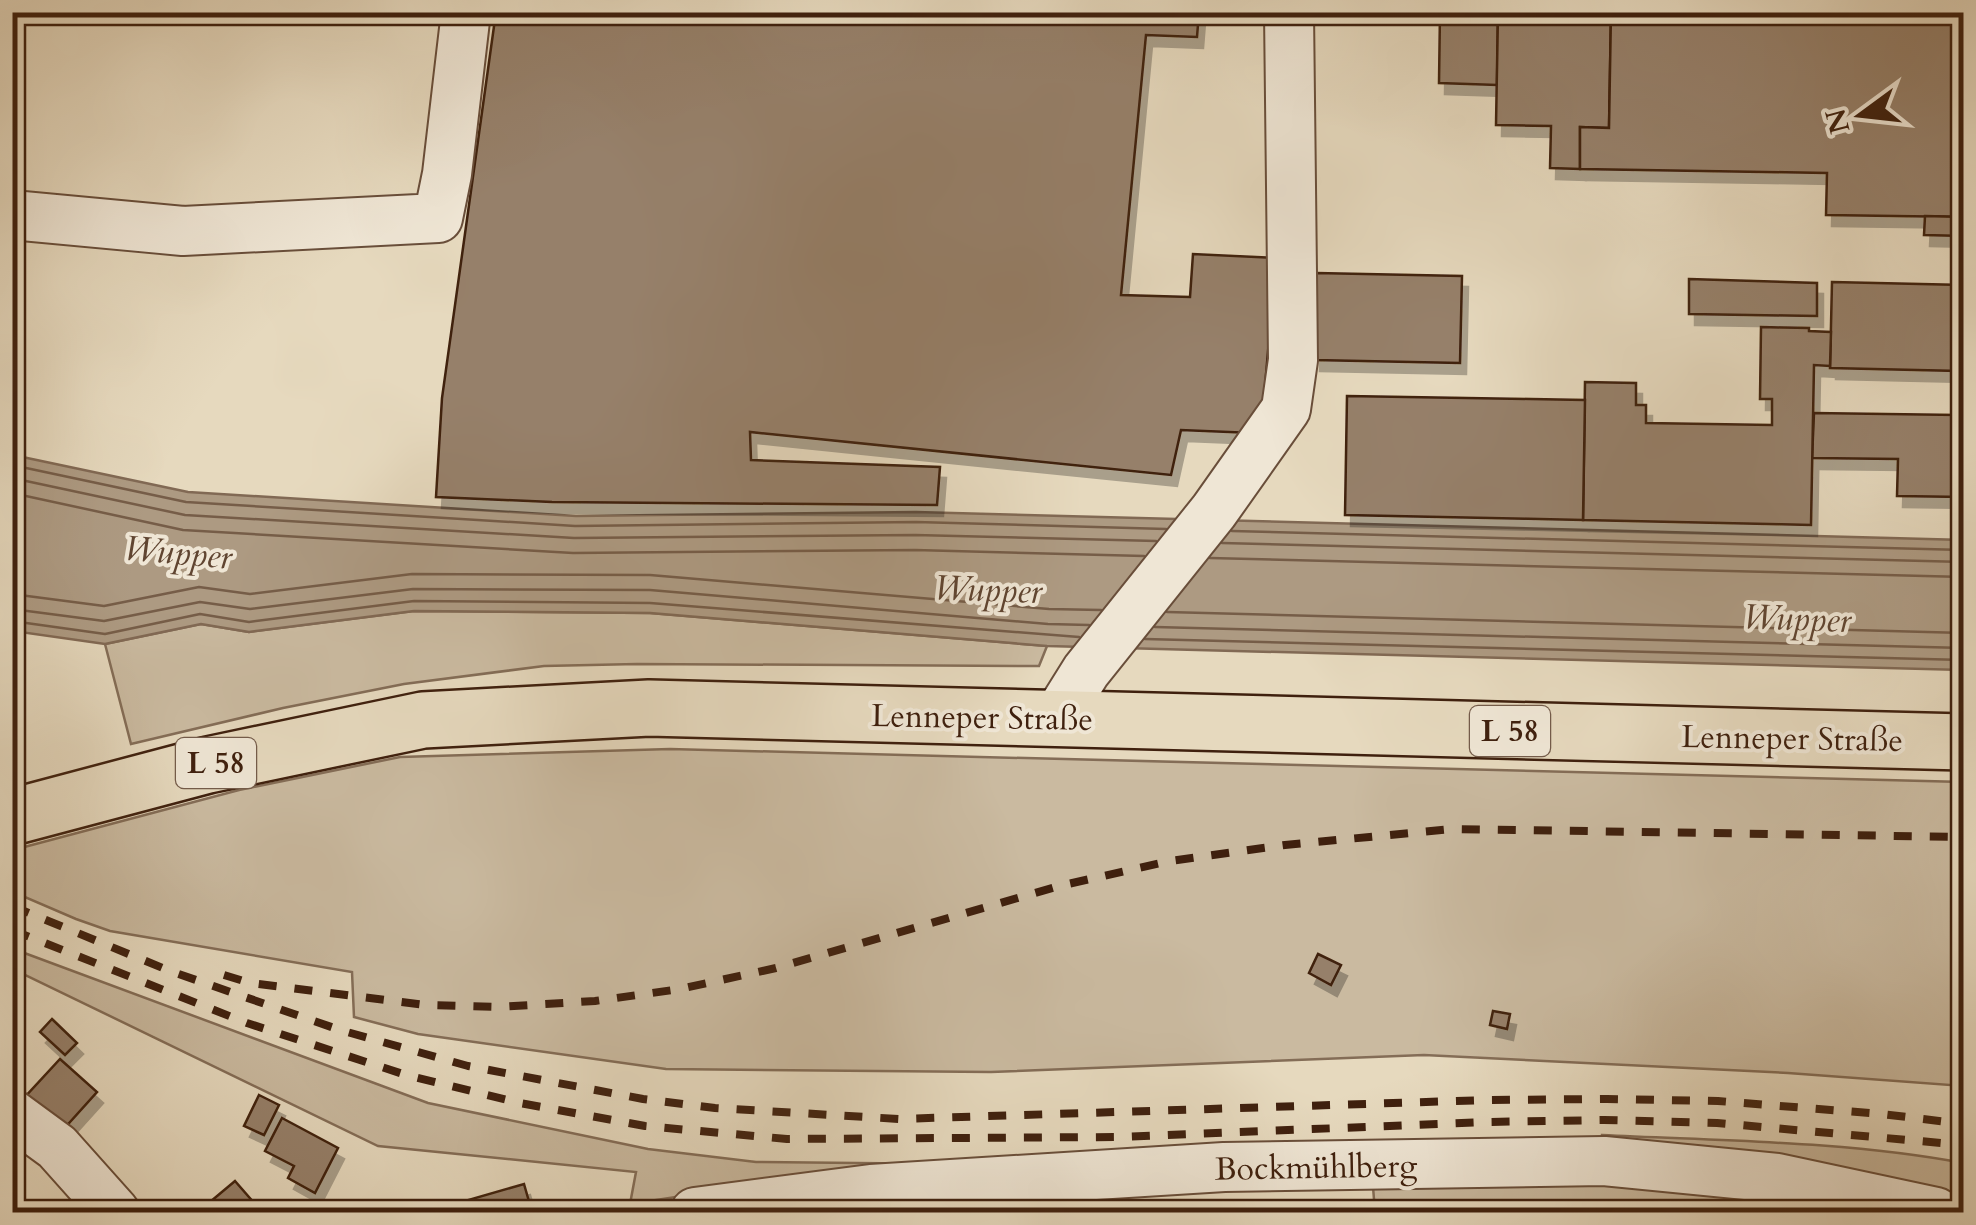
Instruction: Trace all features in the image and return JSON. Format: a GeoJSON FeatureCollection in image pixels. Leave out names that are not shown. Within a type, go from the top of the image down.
{"type":"FeatureCollection","features":[{"type":"Feature","properties":{"kind":"main road","name":"Lenneper Straße"},"geometry":{"type":"LineString","coordinates":[[12,817],[208,764],[423,720],[649,708],[1964,742]]}},
{"type":"Feature","properties":{"kind":"street"},"geometry":{"type":"LineString","coordinates":[[12,215],[183,231],[438,218],[466,12]]}},
{"type":"Feature","properties":{"kind":"street"},"geometry":{"type":"LineString","coordinates":[[1056,719],[1086,671],[1214,511],[1286,409],[1293,360],[1289,12]]}},
{"type":"Feature","properties":{"kind":"street"},"geometry":{"type":"LineString","coordinates":[[12,1114],[58,1148],[115,1212]]}},
{"type":"Feature","properties":{"kind":"street","name":"Bockmühlberg"},"geometry":{"type":"LineString","coordinates":[[695,1212],[870,1188],[1204,1168],[1604,1162],[1777,1178],[1936,1212]]}},
{"type":"Feature","properties":{"kind":"shaded area"},"geometry":{"type":"Polygon","coordinates":[[[414,611],[650,613],[1047,646],[1039,666],[544,666],[404,684],[131,744],[105,644],[201,624],[249,632],[414,611]]]}},
{"type":"Feature","properties":{"kind":"shaded area"},"geometry":{"type":"Polygon","coordinates":[[[670,749],[1963,782],[1963,1086],[1424,1055],[991,1072],[666,1069],[418,1034],[354,1017],[352,972],[110,931],[13,892],[13,850],[239,790],[400,757],[670,749]]]}},
{"type":"Feature","properties":{"kind":"shaded area"},"geometry":{"type":"Polygon","coordinates":[[[19,951],[428,1103],[648,1149],[756,1162],[953,1164],[801,1178],[630,1204],[636,1172],[378,1146],[13,969],[19,951]]]}},
{"type":"Feature","properties":{"kind":"shaded area"},"geometry":{"type":"Polygon","coordinates":[[[1602,1135],[1829,1146],[1963,1163],[1963,1209],[1797,1172],[1601,1145],[1602,1135]]]}},
{"type":"Feature","properties":{"kind":"shaded area"},"geometry":{"type":"Polygon","coordinates":[[[1513,1172],[1872,1212],[1375,1212],[1372,1174],[1513,1172]]]}},
{"type":"Feature","properties":{"kind":"water","name":"Wupper"},"geometry":{"type":"Polygon","coordinates":[[[13,455],[188,492],[576,516],[916,512],[1964,540],[1963,670],[1047,646],[650,613],[414,611],[249,632],[201,624],[105,644],[13,631],[13,455]]]}},
{"type":"Feature","properties":{"kind":"building"},"geometry":{"type":"Polygon","coordinates":[[[496,12],[1199,12],[1197,37],[1146,35],[1121,295],[1190,297],[1193,254],[1276,258],[1264,398],[1253,433],[1181,430],[1171,475],[750,432],[751,460],[940,467],[937,505],[552,502],[436,497],[442,398],[496,12]]]}},
{"type":"Feature","properties":{"kind":"building"},"geometry":{"type":"Polygon","coordinates":[[[1440,12],[1498,12],[1497,85],[1439,83],[1440,12]]]}},
{"type":"Feature","properties":{"kind":"building"},"geometry":{"type":"Polygon","coordinates":[[[1498,12],[1611,12],[1609,128],[1580,127],[1580,169],[1550,168],[1551,126],[1496,125],[1498,12]]]}},
{"type":"Feature","properties":{"kind":"building"},"geometry":{"type":"Polygon","coordinates":[[[1611,12],[1964,12],[1964,217],[1826,215],[1827,173],[1580,169],[1580,127],[1609,128],[1611,12]]]}},
{"type":"Feature","properties":{"kind":"building"},"geometry":{"type":"Polygon","coordinates":[[[1925,216],[1964,217],[1964,236],[1924,235],[1925,216]]]}},
{"type":"Feature","properties":{"kind":"building"},"geometry":{"type":"Polygon","coordinates":[[[1316,273],[1462,276],[1460,363],[1314,360],[1316,273]]]}},
{"type":"Feature","properties":{"kind":"building"},"geometry":{"type":"Polygon","coordinates":[[[1689,279],[1817,283],[1817,316],[1689,314],[1689,279]]]}},
{"type":"Feature","properties":{"kind":"building"},"geometry":{"type":"Polygon","coordinates":[[[1832,282],[1964,285],[1964,497],[1897,496],[1898,459],[1812,458],[1814,413],[1958,415],[1959,371],[1830,368],[1832,282]]]}},
{"type":"Feature","properties":{"kind":"building"},"geometry":{"type":"Polygon","coordinates":[[[1761,327],[1831,332],[1830,366],[1814,365],[1811,525],[1583,520],[1585,382],[1636,383],[1636,405],[1646,405],[1646,423],[1772,425],[1772,399],[1760,399],[1761,327]]]}},
{"type":"Feature","properties":{"kind":"building"},"geometry":{"type":"Polygon","coordinates":[[[1347,396],[1585,400],[1583,520],[1345,515],[1347,396]]]}},
{"type":"Feature","properties":{"kind":"building"},"geometry":{"type":"Polygon","coordinates":[[[1318,954],[1341,965],[1331,985],[1309,973],[1318,954]]]}},
{"type":"Feature","properties":{"kind":"building"},"geometry":{"type":"Polygon","coordinates":[[[1493,1011],[1510,1014],[1507,1029],[1490,1025],[1493,1011]]]}},
{"type":"Feature","properties":{"kind":"building"},"geometry":{"type":"Polygon","coordinates":[[[52,1019],[77,1043],[65,1055],[40,1032],[52,1019]]]}},
{"type":"Feature","properties":{"kind":"building"},"geometry":{"type":"Polygon","coordinates":[[[60,1059],[97,1092],[61,1132],[24,1098],[60,1059]]]}},
{"type":"Feature","properties":{"kind":"building"},"geometry":{"type":"Polygon","coordinates":[[[259,1095],[279,1105],[264,1135],[244,1126],[259,1095]]]}},
{"type":"Feature","properties":{"kind":"building"},"geometry":{"type":"Polygon","coordinates":[[[282,1118],[338,1148],[315,1193],[288,1178],[294,1166],[265,1151],[282,1118]]]}},
{"type":"Feature","properties":{"kind":"building"},"geometry":{"type":"Polygon","coordinates":[[[235,1181],[262,1212],[198,1212],[235,1181]]]}},
{"type":"Feature","properties":{"kind":"building"},"geometry":{"type":"Polygon","coordinates":[[[524,1184],[532,1212],[437,1209],[524,1184]]]}},
{"type":"Feature","properties":{"kind":"railway"},"geometry":{"type":"LineString","coordinates":[[224,975],[250,983],[426,1005],[497,1007],[595,1001],[680,989],[776,968],[1059,886],[1170,861],[1285,845],[1452,829],[1964,837]]}},
{"type":"Feature","properties":{"kind":"railway"},"geometry":{"type":"LineString","coordinates":[[12,906],[170,971],[340,1030],[468,1066],[643,1099],[715,1108],[899,1119],[1607,1099],[1718,1101],[1964,1124]]}},
{"type":"Feature","properties":{"kind":"railway"},"geometry":{"type":"LineString","coordinates":[[12,930],[247,1023],[406,1075],[520,1103],[645,1126],[787,1139],[1117,1137],[1604,1120],[1717,1123],[1964,1145]]}}]}
